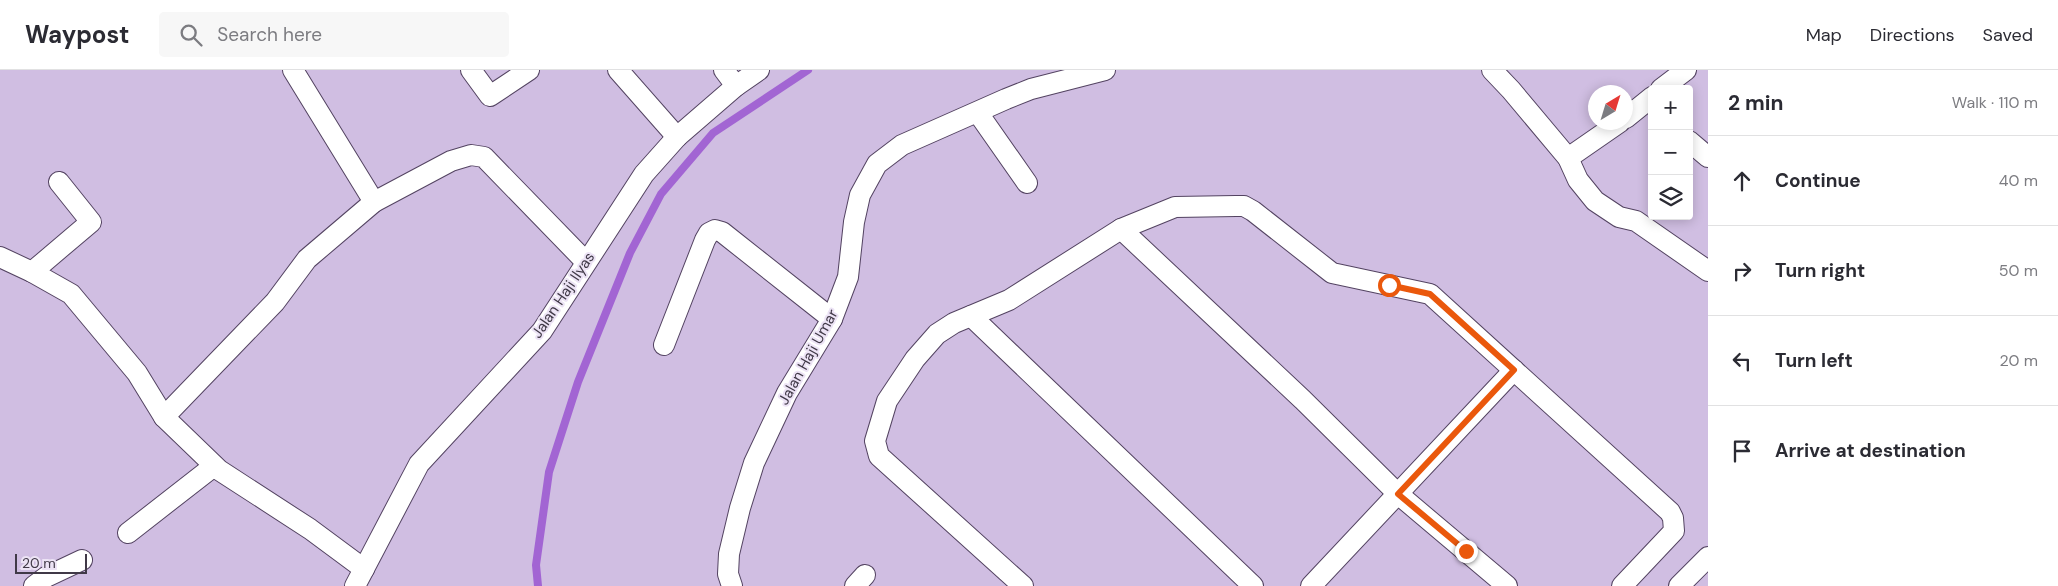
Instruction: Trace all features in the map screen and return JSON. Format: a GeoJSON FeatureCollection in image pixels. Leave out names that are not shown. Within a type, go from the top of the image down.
{"type":"FeatureCollection","features":[{"type":"Feature","properties":{"kind":"street"},"geometry":{"type":"LineString","coordinates":[[293,70],[374,202]]}},
{"type":"Feature","properties":{"kind":"street"},"geometry":{"type":"LineString","coordinates":[[471,70],[490,96],[529,70]]}},
{"type":"Feature","properties":{"kind":"street"},"geometry":{"type":"LineString","coordinates":[[618,70],[677,137]]}},
{"type":"Feature","properties":{"kind":"street"},"geometry":{"type":"LineString","coordinates":[[724,70],[736,86]]}},
{"type":"Feature","properties":{"kind":"street","name":"Jalan Haji Ilyas"},"geometry":{"type":"LineString","coordinates":[[360,578],[419,464],[542,331],[644,174],[677,137],[736,86],[759,70]]}},
{"type":"Feature","properties":{"kind":"street","name":"Jalan Haji Umar"},"geometry":{"type":"LineString","coordinates":[[732,586],[728,574],[729,554],[740,508],[754,463],[787,393],[832,319],[848,277],[854,222],[860,195],[878,164],[902,146],[1031,89],[1105,70]]}},
{"type":"Feature","properties":{"kind":"street"},"geometry":{"type":"LineString","coordinates":[[1492,70],[1568,158],[1578,180],[1586,191],[1604,208],[1619,217],[1636,221],[1708,272]]}},
{"type":"Feature","properties":{"kind":"street"},"geometry":{"type":"LineString","coordinates":[[1666,85],[1686,70]]}},
{"type":"Feature","properties":{"kind":"street"},"geometry":{"type":"LineString","coordinates":[[1633,113],[1648,104]]}},
{"type":"Feature","properties":{"kind":"street"},"geometry":{"type":"LineString","coordinates":[[978,113],[1027,183]]}},
{"type":"Feature","properties":{"kind":"street"},"geometry":{"type":"LineString","coordinates":[[1568,158],[1608,130]]}},
{"type":"Feature","properties":{"kind":"street"},"geometry":{"type":"LineString","coordinates":[[1693,144],[1708,157]]}},
{"type":"Feature","properties":{"kind":"street"},"geometry":{"type":"LineString","coordinates":[[164,417],[275,302],[307,259],[374,202],[451,161],[471,155],[484,157],[586,261]]}},
{"type":"Feature","properties":{"kind":"street"},"geometry":{"type":"LineString","coordinates":[[32,272],[91,222],[59,182]]}},
{"type":"Feature","properties":{"kind":"street"},"geometry":{"type":"LineString","coordinates":[[1022,586],[879,456],[875,441],[887,401],[916,358],[937,334],[971,316],[1009,300],[1121,229],[1176,207],[1244,206],[1332,273],[1430,294],[1670,512],[1673,518],[1674,531],[1622,586]]}},
{"type":"Feature","properties":{"kind":"street"},"geometry":{"type":"LineString","coordinates":[[1121,229],[1303,400],[1398,494],[1507,586]]}},
{"type":"Feature","properties":{"kind":"street"},"geometry":{"type":"LineString","coordinates":[[664,344],[705,240],[709,233],[715,230],[722,232],[832,319]]}},
{"type":"Feature","properties":{"kind":"street"},"geometry":{"type":"LineString","coordinates":[[0,257],[71,294],[138,373],[164,417],[224,475],[310,529],[360,578]]}},
{"type":"Feature","properties":{"kind":"street"},"geometry":{"type":"LineString","coordinates":[[971,316],[1254,586]]}},
{"type":"Feature","properties":{"kind":"street"},"geometry":{"type":"LineString","coordinates":[[1311,586],[1514,370]]}},
{"type":"Feature","properties":{"kind":"street"},"geometry":{"type":"LineString","coordinates":[[128,533],[214,466]]}},
{"type":"Feature","properties":{"kind":"street"},"geometry":{"type":"LineString","coordinates":[[34,586],[46,577],[82,560]]}},
{"type":"Feature","properties":{"kind":"street"},"geometry":{"type":"LineString","coordinates":[[1679,586],[1706,563]]}},
{"type":"Feature","properties":{"kind":"waterway"},"geometry":{"type":"LineString","coordinates":[[538,586],[536,565],[549,472],[578,382],[630,253],[661,194],[713,133],[808,70]]}},
{"type":"Feature","properties":{"kind":"route"},"geometry":{"type":"LineString","coordinates":[[1389,285],[1430,294],[1514,370],[1398,494],[1466,551]]}}]}
